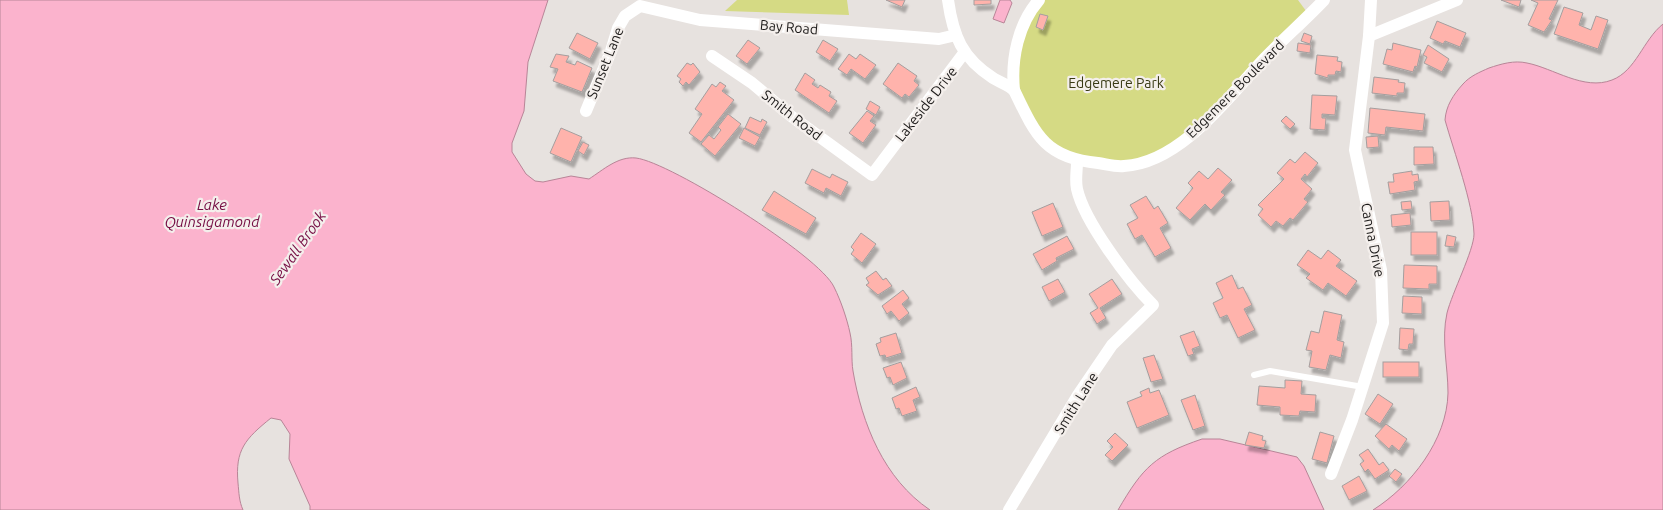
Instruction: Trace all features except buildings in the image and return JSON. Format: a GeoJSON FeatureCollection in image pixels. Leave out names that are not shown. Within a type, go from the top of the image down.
{"type":"FeatureCollection","features":[{"type":"Feature","properties":{"kind":"street","name":"Lakeside Drive"},"geometry":{"type":"LineString","coordinates":[[872,175],[964,53],[956,35],[948,0]]}},
{"type":"Feature","properties":{"kind":"street"},"geometry":{"type":"LineString","coordinates":[[1039,0],[1026,20],[1021,32],[1014,68],[1014,90],[1019,104],[1034,130],[1061,155],[1077,162]]}},
{"type":"Feature","properties":{"kind":"street","name":"Edgemere Boulevard"},"geometry":{"type":"LineString","coordinates":[[1077,162],[1125,166],[1149,160],[1172,149],[1209,118],[1276,47],[1324,0]]}},
{"type":"Feature","properties":{"kind":"street","name":"Canna Drive"},"geometry":{"type":"LineString","coordinates":[[1330,474],[1363,387],[1383,323],[1381,270],[1355,150],[1369,36],[1370,0]]}},
{"type":"Feature","properties":{"kind":"street"},"geometry":{"type":"LineString","coordinates":[[1369,36],[1457,0]]}},
{"type":"Feature","properties":{"kind":"street","name":"Bay Road"},"geometry":{"type":"LineString","coordinates":[[625,16],[640,6],[700,20],[939,39],[956,35]]}},
{"type":"Feature","properties":{"kind":"street","name":"Sunset Lane"},"geometry":{"type":"LineString","coordinates":[[586,111],[611,51],[618,28],[625,16]]}},
{"type":"Feature","properties":{"kind":"street"},"geometry":{"type":"LineString","coordinates":[[964,53],[986,73],[1014,90]]}},
{"type":"Feature","properties":{"kind":"street","name":"Smith Road"},"geometry":{"type":"LineString","coordinates":[[712,56],[752,83],[791,116],[872,175]]}},
{"type":"Feature","properties":{"kind":"street","name":"Smith Lane"},"geometry":{"type":"LineString","coordinates":[[1009,510],[1078,395],[1112,345],[1153,305],[1142,294],[1086,212],[1077,188],[1077,162]]}},
{"type":"Feature","properties":{"kind":"lane"},"geometry":{"type":"LineString","coordinates":[[1254,375],[1270,371],[1363,387]]}},
{"type":"Feature","properties":{"kind":"green space"},"geometry":{"type":"Polygon","coordinates":[[[737,0],[847,0],[849,15],[725,11],[737,0]]]}},
{"type":"Feature","properties":{"kind":"green space","name":"Edgemere Park"},"geometry":{"type":"Polygon","coordinates":[[[1039,0],[1298,0],[1309,15],[1209,119],[1160,155],[1125,166],[1061,155],[1034,130],[1014,90],[1015,57],[1039,0]]]}},
{"type":"Feature","properties":{"kind":"water","name":"Lake Quinsigamond"},"geometry":{"type":"Polygon","coordinates":[[[0,0],[548,0],[528,62],[524,111],[512,143],[512,152],[526,174],[535,181],[543,182],[571,176],[589,179],[623,159],[636,158],[654,163],[710,192],[802,254],[823,273],[834,287],[841,304],[851,338],[852,366],[862,411],[878,449],[900,483],[930,510],[310,510],[310,506],[289,459],[290,434],[281,420],[271,418],[254,432],[240,453],[237,472],[243,510],[0,510],[0,0]]]}},
{"type":"Feature","properties":{"kind":"water"},"geometry":{"type":"Polygon","coordinates":[[[1000,0],[1010,0],[1012,3],[1004,23],[993,19],[1000,0]]]}},
{"type":"Feature","properties":{"kind":"water"},"geometry":{"type":"Polygon","coordinates":[[[1663,24],[1663,510],[1373,510],[1401,488],[1413,475],[1434,444],[1446,411],[1448,383],[1445,323],[1474,234],[1467,193],[1445,120],[1448,105],[1459,88],[1475,74],[1512,62],[1522,62],[1569,78],[1591,83],[1612,80],[1627,70],[1650,38],[1663,24]]]}},
{"type":"Feature","properties":{"kind":"water"},"geometry":{"type":"Polygon","coordinates":[[[1202,439],[1220,439],[1297,457],[1304,466],[1324,510],[1118,510],[1135,483],[1152,464],[1173,451],[1202,439]]]}},
{"type":"Feature","properties":{"kind":"water label","name":"Sewall Brook"},"geometry":{"type":"Point","coordinates":[298,248]}}]}
